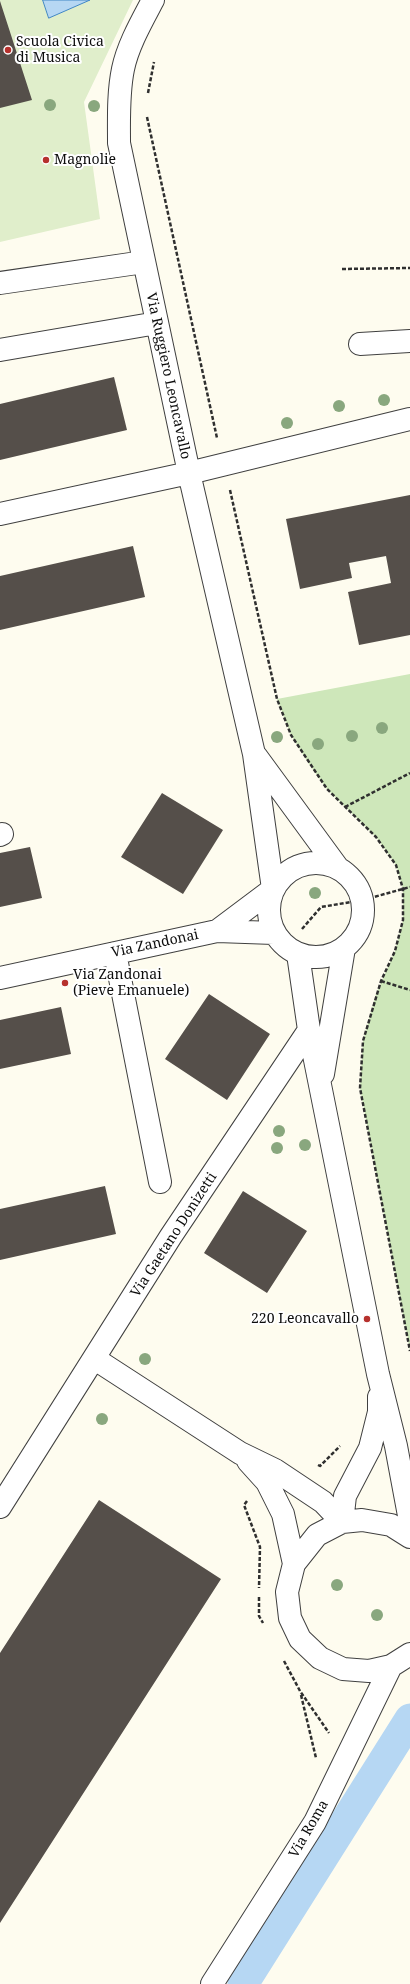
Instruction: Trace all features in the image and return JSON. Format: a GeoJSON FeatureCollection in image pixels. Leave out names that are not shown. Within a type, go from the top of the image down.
{"type":"FeatureCollection","features":[{"type":"Feature","properties":{"kind":"street","name":"Via Ruggiero Leoncavallo"},"geometry":{"type":"LineString","coordinates":[[153,0],[138,29],[124,68],[119,105],[119,143],[189,473],[254,754],[273,889]]}},
{"type":"Feature","properties":{"kind":"street"},"geometry":{"type":"LineString","coordinates":[[0,283],[144,262]]}},
{"type":"Feature","properties":{"kind":"street"},"geometry":{"type":"LineString","coordinates":[[0,350],[157,323]]}},
{"type":"Feature","properties":{"kind":"street"},"geometry":{"type":"LineString","coordinates":[[360,344],[410,341]]}},
{"type":"Feature","properties":{"kind":"street"},"geometry":{"type":"LineString","coordinates":[[0,514],[189,473],[222,457],[410,419]]}},
{"type":"Feature","properties":{"kind":"street"},"geometry":{"type":"LineString","coordinates":[[254,754],[338,868],[350,877],[363,900],[362,922],[356,937],[344,948],[330,955],[314,958],[298,954],[285,946],[274,933],[269,919],[269,904],[273,889]]}},
{"type":"Feature","properties":{"kind":"street"},"geometry":{"type":"LineString","coordinates":[[217,931],[273,889],[282,876],[294,868],[308,862],[324,863],[338,868]]}},
{"type":"Feature","properties":{"kind":"street"},"geometry":{"type":"LineString","coordinates":[[217,931],[274,933]]}},
{"type":"Feature","properties":{"kind":"street","name":"Via Zandonai"},"geometry":{"type":"LineString","coordinates":[[0,978],[217,931]]}},
{"type":"Feature","properties":{"kind":"street"},"geometry":{"type":"LineString","coordinates":[[321,1085],[344,948]]}},
{"type":"Feature","properties":{"kind":"street"},"geometry":{"type":"LineString","coordinates":[[115,953],[160,1182]]}},
{"type":"Feature","properties":{"kind":"street"},"geometry":{"type":"LineString","coordinates":[[298,954],[310,1030],[378,1374],[396,1446],[410,1521]]}},
{"type":"Feature","properties":{"kind":"street","name":"Via Gaetano Donizetti"},"geometry":{"type":"LineString","coordinates":[[0,1507],[95,1359],[171,1236],[310,1030]]}},
{"type":"Feature","properties":{"kind":"street"},"geometry":{"type":"LineString","coordinates":[[95,1359],[240,1453],[276,1470],[323,1502],[342,1522]]}},
{"type":"Feature","properties":{"kind":"street"},"geometry":{"type":"LineString","coordinates":[[342,1522],[345,1496],[370,1448],[379,1412],[378,1374]]}},
{"type":"Feature","properties":{"kind":"street"},"geometry":{"type":"LineString","coordinates":[[240,1453],[267,1482],[283,1514],[294,1564]]}},
{"type":"Feature","properties":{"kind":"street"},"geometry":{"type":"LineString","coordinates":[[410,1537],[391,1525],[362,1520],[342,1522],[317,1535],[294,1564],[287,1592],[290,1618],[300,1639],[320,1658],[343,1669],[369,1671],[391,1666],[410,1654]]}},
{"type":"Feature","properties":{"kind":"street","name":"Via Roma"},"geometry":{"type":"LineString","coordinates":[[212,1984],[315,1822],[391,1666]]}},
{"type":"Feature","properties":{"kind":"path"},"geometry":{"type":"LineString","coordinates":[[146,100],[156,56]]}},
{"type":"Feature","properties":{"kind":"path"},"geometry":{"type":"LineString","coordinates":[[147,116],[277,699],[291,735],[309,764],[327,789],[376,838],[396,865],[403,889],[403,920],[395,951],[381,981],[364,1040],[360,1088],[410,1351]]}},
{"type":"Feature","properties":{"kind":"path"},"geometry":{"type":"LineString","coordinates":[[342,269],[410,268]]}},
{"type":"Feature","properties":{"kind":"path"},"geometry":{"type":"LineString","coordinates":[[345,807],[410,773]]}},
{"type":"Feature","properties":{"kind":"path"},"geometry":{"type":"LineString","coordinates":[[297,932],[303,928],[321,907],[363,900],[410,887]]}},
{"type":"Feature","properties":{"kind":"path"},"geometry":{"type":"LineString","coordinates":[[381,981],[410,990]]}},
{"type":"Feature","properties":{"kind":"green space","name":"Magnolie"},"geometry":{"type":"Polygon","coordinates":[[[0,0],[133,0],[84,102],[100,219],[0,242],[0,0]]]}},
{"type":"Feature","properties":{"kind":"green space"},"geometry":{"type":"Polygon","coordinates":[[[410,674],[410,1351],[360,1088],[363,1041],[376,994],[395,951],[403,920],[403,889],[396,865],[376,837],[327,789],[309,764],[291,735],[277,699],[410,674]]]}},
{"type":"Feature","properties":{"kind":"water"},"geometry":{"type":"Polygon","coordinates":[[[43,0],[90,0],[49,18],[43,0]]]}},
{"type":"Feature","properties":{"kind":"building","name":"Scuola Civica di Musica"},"geometry":{"type":"Polygon","coordinates":[[[0,1],[32,100],[0,108],[0,1]]]}},
{"type":"Feature","properties":{"kind":"building"},"geometry":{"type":"Polygon","coordinates":[[[114,377],[127,430],[0,460],[0,404],[114,377]]]}},
{"type":"Feature","properties":{"kind":"building"},"geometry":{"type":"Polygon","coordinates":[[[410,495],[410,635],[359,645],[348,592],[391,583],[386,556],[349,563],[352,578],[300,589],[286,519],[410,495]]]}},
{"type":"Feature","properties":{"kind":"building"},"geometry":{"type":"Polygon","coordinates":[[[133,546],[145,597],[0,630],[0,576],[133,546]]]}},
{"type":"Feature","properties":{"kind":"building"},"geometry":{"type":"Polygon","coordinates":[[[162,793],[223,830],[183,894],[121,857],[162,793]]]}},
{"type":"Feature","properties":{"kind":"building"},"geometry":{"type":"Polygon","coordinates":[[[30,847],[42,898],[0,907],[0,853],[30,847]]]}},
{"type":"Feature","properties":{"kind":"building"},"geometry":{"type":"Polygon","coordinates":[[[209,994],[270,1034],[227,1100],[165,1059],[209,994]]]}},
{"type":"Feature","properties":{"kind":"building"},"geometry":{"type":"Polygon","coordinates":[[[61,1007],[71,1054],[0,1069],[0,1020],[61,1007]]]}},
{"type":"Feature","properties":{"kind":"building"},"geometry":{"type":"Polygon","coordinates":[[[105,1186],[116,1234],[0,1260],[0,1209],[105,1186]]]}},
{"type":"Feature","properties":{"kind":"building"},"geometry":{"type":"Polygon","coordinates":[[[243,1191],[307,1231],[267,1293],[204,1253],[243,1191]]]}},
{"type":"Feature","properties":{"kind":"building"},"geometry":{"type":"Polygon","coordinates":[[[99,1500],[221,1579],[0,1923],[0,1653],[99,1500]]]}},
{"type":"Feature","properties":{"kind":"waterway"},"geometry":{"type":"LineString","coordinates":[[243,1984],[410,1719]]}},
{"type":"Feature","properties":{"kind":"place","name":"Scuola Civica di Musica"},"geometry":{"type":"Point","coordinates":[8,50]}},
{"type":"Feature","properties":{"kind":"place","name":"Magnolie"},"geometry":{"type":"Point","coordinates":[46,160]}},
{"type":"Feature","properties":{"kind":"place","name":"Via Zandonai (Pieve Emanuele)"},"geometry":{"type":"Point","coordinates":[65,983]}},
{"type":"Feature","properties":{"kind":"place","name":"220 Leoncavallo"},"geometry":{"type":"Point","coordinates":[367,1319]}}]}
